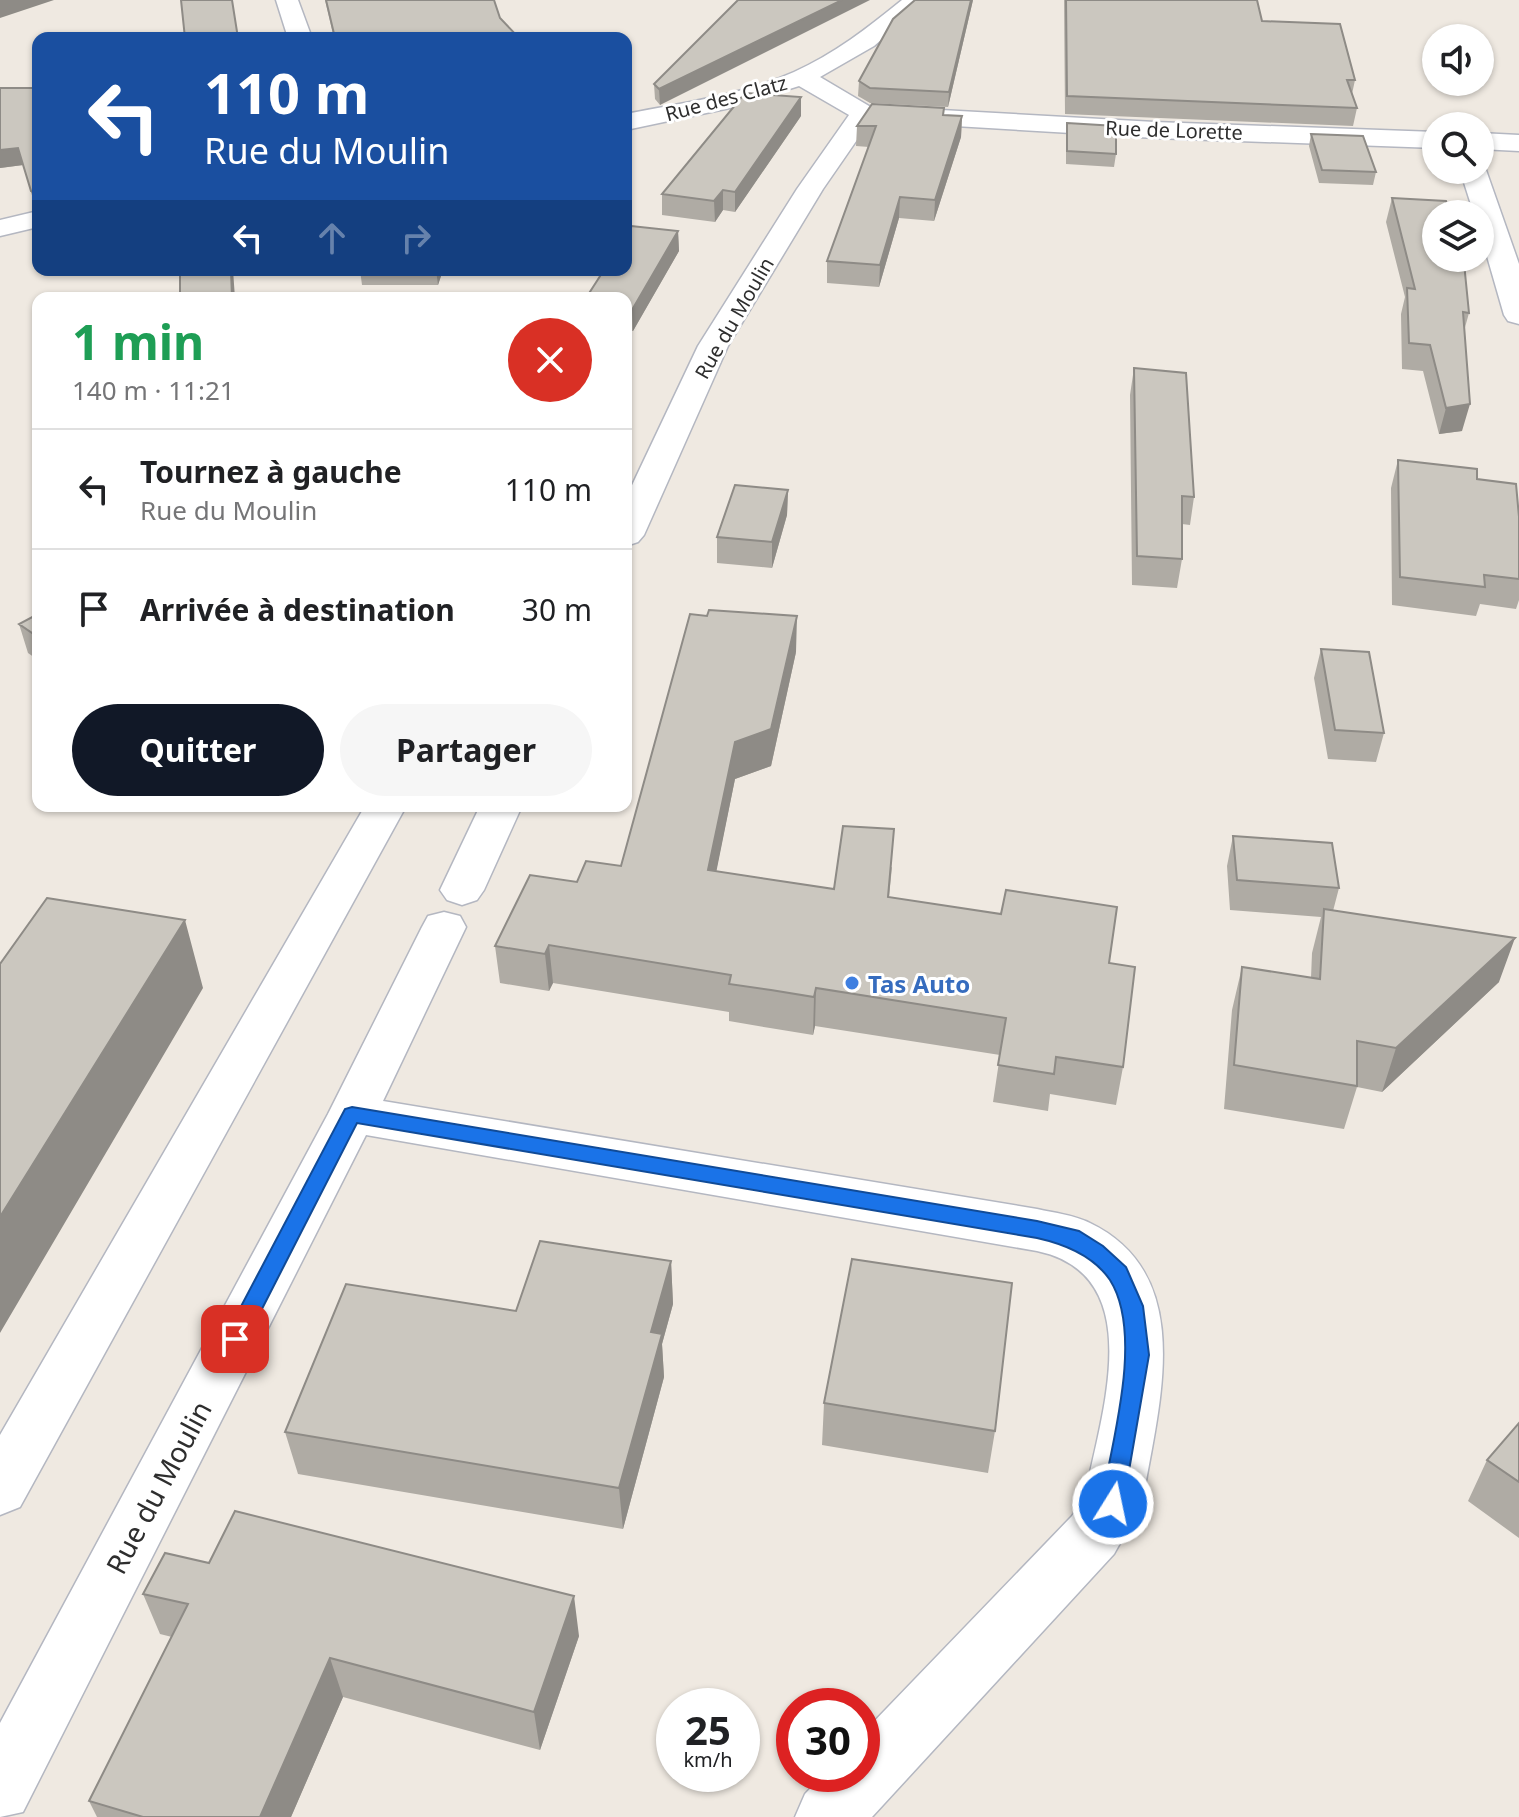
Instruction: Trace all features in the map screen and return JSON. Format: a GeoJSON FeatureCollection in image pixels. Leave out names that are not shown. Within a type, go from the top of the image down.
{"type":"FeatureCollection","features":[{"type":"Feature","properties":{"kind":"street"},"geometry":{"type":"LineString","coordinates":[[287,0],[298,32]]}},
{"type":"Feature","properties":{"kind":"street"},"geometry":{"type":"LineString","coordinates":[[802,77],[866,41],[916,0]]}},
{"type":"Feature","properties":{"kind":"street","name":"Rue des Clatz"},"geometry":{"type":"LineString","coordinates":[[632,121],[721,103],[802,77],[863,113]]}},
{"type":"Feature","properties":{"kind":"street","name":"Rue de Lorette"},"geometry":{"type":"LineString","coordinates":[[863,113],[1155,130],[1422,140]]}},
{"type":"Feature","properties":{"kind":"street","name":"Rue du Moulin"},"geometry":{"type":"LineString","coordinates":[[632,522],[713,346],[810,189],[863,113]]}},
{"type":"Feature","properties":{"kind":"street"},"geometry":{"type":"LineString","coordinates":[[1494,142],[1519,143]]}},
{"type":"Feature","properties":{"kind":"street"},"geometry":{"type":"LineString","coordinates":[[1478,184],[1519,315]]}},
{"type":"Feature","properties":{"kind":"street"},"geometry":{"type":"LineString","coordinates":[[0,228],[32,220]]}},
{"type":"Feature","properties":{"kind":"street"},"geometry":{"type":"LineString","coordinates":[[0,1489],[382,812]]}},
{"type":"Feature","properties":{"kind":"street","name":"Rue du Moulin"},"geometry":{"type":"LineString","coordinates":[[0,1789],[352,1114],[498,812]]}},
{"type":"Feature","properties":{"kind":"street"},"geometry":{"type":"LineString","coordinates":[[352,1114],[1071,1237],[1095,1252],[1118,1274],[1132,1306],[1138,1355],[1113,1504],[1093,1535],[828,1817]]}},
{"type":"Feature","properties":{"kind":"building"},"geometry":{"type":"Polygon","coordinates":[[[181,0],[232,0],[237,32],[184,32],[181,0]]]}},
{"type":"Feature","properties":{"kind":"building"},"geometry":{"type":"Polygon","coordinates":[[[326,0],[494,0],[500,18],[513,32],[334,32],[326,0]]]}},
{"type":"Feature","properties":{"kind":"building"},"geometry":{"type":"Polygon","coordinates":[[[738,0],[842,0],[659,89],[654,84],[738,0]]]}},
{"type":"Feature","properties":{"kind":"building"},"geometry":{"type":"Polygon","coordinates":[[[915,0],[971,0],[949,92],[870,88],[859,81],[893,19],[915,0]]]}},
{"type":"Feature","properties":{"kind":"building"},"geometry":{"type":"Polygon","coordinates":[[[1066,0],[1257,0],[1262,21],[1340,24],[1355,80],[1347,80],[1357,108],[1067,96],[1066,0]]]}},
{"type":"Feature","properties":{"kind":"building"},"geometry":{"type":"Polygon","coordinates":[[[0,88],[32,88],[32,192],[18,148],[0,150],[0,88]]]}},
{"type":"Feature","properties":{"kind":"building"},"geometry":{"type":"Polygon","coordinates":[[[745,93],[801,97],[735,192],[723,190],[714,201],[662,194],[745,93]]]}},
{"type":"Feature","properties":{"kind":"building"},"geometry":{"type":"Polygon","coordinates":[[[872,104],[944,108],[943,115],[962,116],[935,200],[900,197],[880,265],[827,261],[876,126],[857,126],[872,104]]]}},
{"type":"Feature","properties":{"kind":"building"},"geometry":{"type":"Polygon","coordinates":[[[1067,123],[1116,126],[1116,154],[1067,151],[1067,123]]]}},
{"type":"Feature","properties":{"kind":"building"},"geometry":{"type":"Polygon","coordinates":[[[1311,134],[1363,136],[1376,172],[1322,170],[1311,134]]]}},
{"type":"Feature","properties":{"kind":"building"},"geometry":{"type":"Polygon","coordinates":[[[1392,198],[1428,200],[1422,200],[1422,272],[1465,272],[1469,313],[1463,312],[1470,404],[1446,408],[1430,345],[1409,343],[1407,288],[1415,289],[1392,198]]]}},
{"type":"Feature","properties":{"kind":"building"},"geometry":{"type":"Polygon","coordinates":[[[632,226],[678,231],[632,310],[632,292],[590,292],[600,276],[632,276],[632,226]]]}},
{"type":"Feature","properties":{"kind":"building"},"geometry":{"type":"Polygon","coordinates":[[[180,276],[231,276],[232,292],[180,292],[180,276]]]}},
{"type":"Feature","properties":{"kind":"building"},"geometry":{"type":"Polygon","coordinates":[[[1134,368],[1186,373],[1194,497],[1182,496],[1182,559],[1137,556],[1134,368]]]}},
{"type":"Feature","properties":{"kind":"building"},"geometry":{"type":"Polygon","coordinates":[[[1398,460],[1477,469],[1477,479],[1516,484],[1519,579],[1484,575],[1485,587],[1400,577],[1398,460]]]}},
{"type":"Feature","properties":{"kind":"building"},"geometry":{"type":"Polygon","coordinates":[[[735,485],[788,490],[772,542],[717,537],[735,485]]]}},
{"type":"Feature","properties":{"kind":"building"},"geometry":{"type":"Polygon","coordinates":[[[709,610],[797,616],[771,729],[735,742],[708,870],[834,889],[843,826],[894,829],[888,897],[1001,914],[1006,890],[1117,907],[1109,963],[1135,967],[1123,1067],[1056,1057],[1054,1074],[998,1065],[1006,1018],[816,988],[814,997],[729,984],[731,975],[549,945],[545,954],[495,946],[530,875],[577,882],[586,861],[621,866],[690,614],[707,616],[709,610]]]}},
{"type":"Feature","properties":{"kind":"building"},"geometry":{"type":"Polygon","coordinates":[[[32,617],[32,633],[19,624],[32,617]]]}},
{"type":"Feature","properties":{"kind":"building"},"geometry":{"type":"Polygon","coordinates":[[[1321,649],[1369,652],[1384,733],[1335,730],[1321,649]]]}},
{"type":"Feature","properties":{"kind":"building"},"geometry":{"type":"Polygon","coordinates":[[[1233,836],[1332,843],[1339,888],[1237,880],[1233,836]]]}},
{"type":"Feature","properties":{"kind":"building"},"geometry":{"type":"Polygon","coordinates":[[[47,898],[185,920],[0,1217],[0,964],[47,898]]]}},
{"type":"Feature","properties":{"kind":"building"},"geometry":{"type":"Polygon","coordinates":[[[1324,909],[1515,938],[1396,1048],[1357,1041],[1357,1086],[1234,1065],[1242,967],[1320,979],[1324,909]]]}},
{"type":"Feature","properties":{"kind":"building"},"geometry":{"type":"Polygon","coordinates":[[[540,1241],[671,1261],[651,1332],[662,1334],[619,1488],[285,1432],[346,1284],[516,1311],[540,1241]]]}},
{"type":"Feature","properties":{"kind":"building"},"geometry":{"type":"Polygon","coordinates":[[[852,1259],[1012,1283],[995,1431],[824,1403],[852,1259]]]}},
{"type":"Feature","properties":{"kind":"building"},"geometry":{"type":"Polygon","coordinates":[[[1519,1423],[1519,1482],[1487,1460],[1519,1423]]]}},
{"type":"Feature","properties":{"kind":"building"},"geometry":{"type":"Polygon","coordinates":[[[235,1511],[574,1596],[534,1712],[330,1658],[260,1817],[143,1817],[89,1801],[188,1604],[143,1594],[165,1553],[209,1563],[235,1511]]]}},
{"type":"Feature","properties":{"kind":"place","name":"Tas Auto"},"geometry":{"type":"Point","coordinates":[852,983]}},
{"type":"Feature","properties":{"kind":"route"},"geometry":{"type":"LineString","coordinates":[[235,1339],[352,1114],[1037,1230],[1071,1237],[1095,1252],[1118,1274],[1132,1306],[1138,1355],[1113,1504]]}}]}
